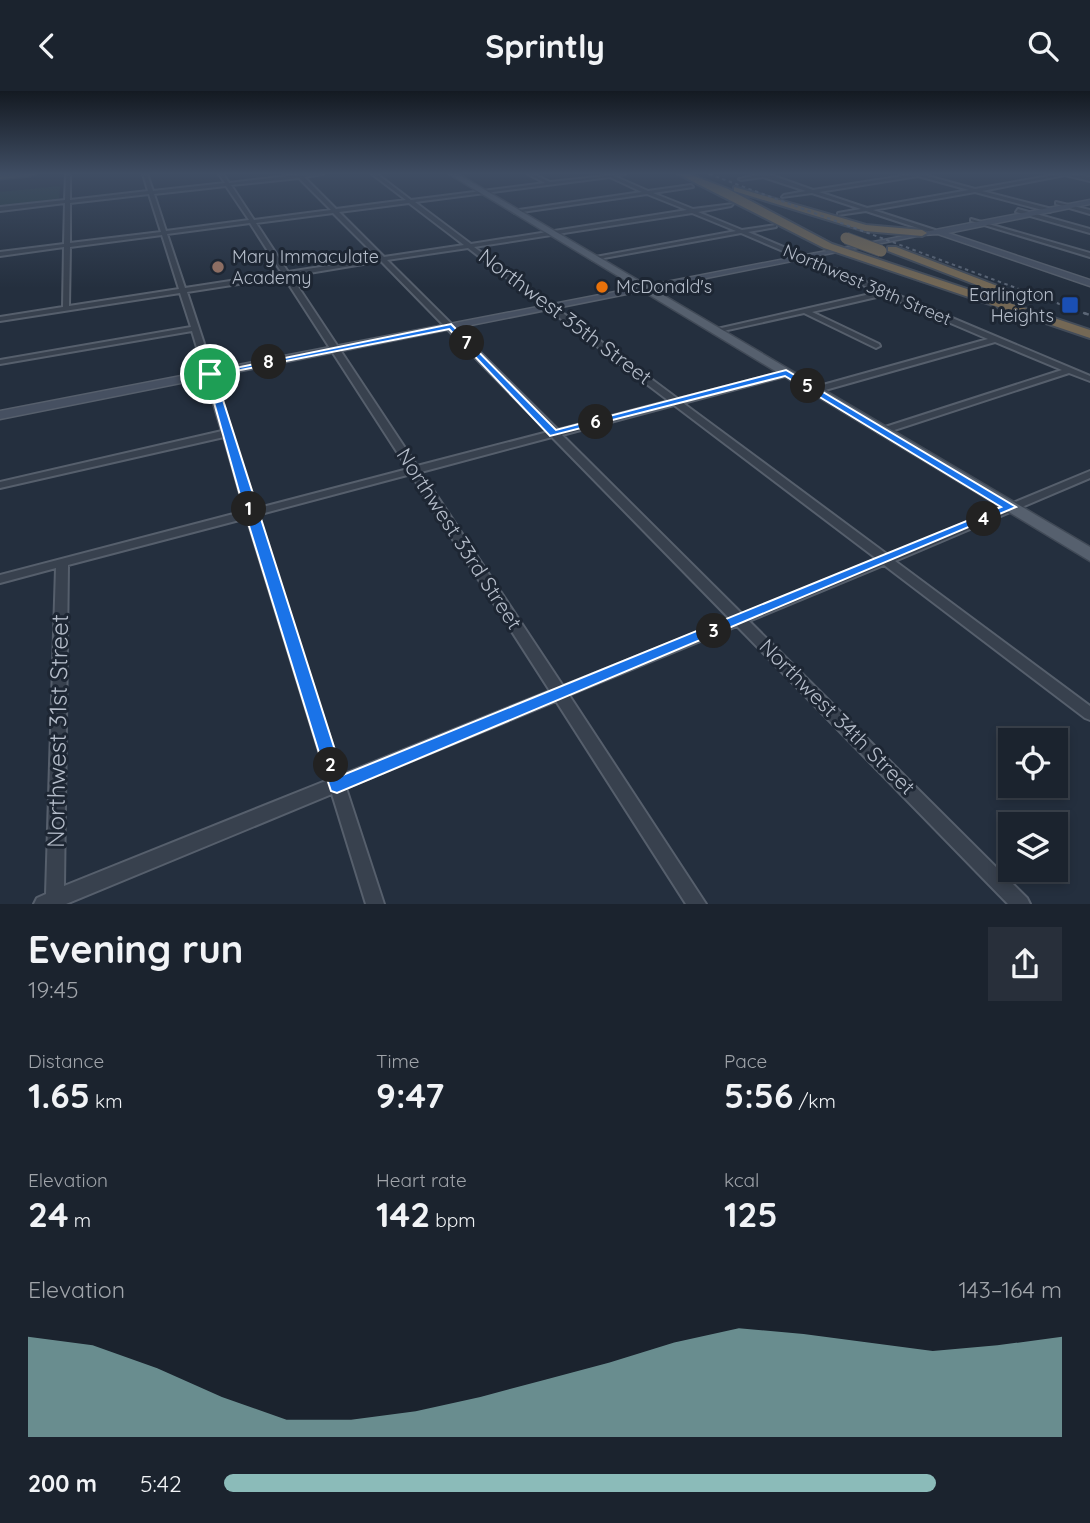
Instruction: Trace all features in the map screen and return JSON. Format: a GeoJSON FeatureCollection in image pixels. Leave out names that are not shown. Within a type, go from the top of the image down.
{"type":"FeatureCollection","features":[{"type":"Feature","properties":{"kind":"highway"},"geometry":{"type":"LineString","coordinates":[[766,212],[839,250],[865,260],[1090,332]]}},
{"type":"Feature","properties":{"kind":"highway"},"geometry":{"type":"LineString","coordinates":[[779,212],[808,224]]}},
{"type":"Feature","properties":{"kind":"highway"},"geometry":{"type":"LineString","coordinates":[[793,212],[1090,323]]}},
{"type":"Feature","properties":{"kind":"highway"},"geometry":{"type":"LineString","coordinates":[[834,233],[927,232]]}},
{"type":"Feature","properties":{"kind":"highway"},"geometry":{"type":"LineString","coordinates":[[856,234],[1090,332]]}},
{"type":"Feature","properties":{"kind":"highway"},"geometry":{"type":"LineString","coordinates":[[807,256],[865,260]]}},
{"type":"Feature","properties":{"kind":"main road"},"geometry":{"type":"LineString","coordinates":[[517,212],[1090,555]]}},
{"type":"Feature","properties":{"kind":"main road"},"geometry":{"type":"LineString","coordinates":[[0,415],[807,256],[839,250],[890,246],[933,228],[1013,212]]}},
{"type":"Feature","properties":{"kind":"main road"},"geometry":{"type":"LineString","coordinates":[[927,232],[946,231],[1045,212]]}},
{"type":"Feature","properties":{"kind":"main road"},"geometry":{"type":"LineString","coordinates":[[927,232],[1090,283]]}},
{"type":"Feature","properties":{"kind":"street"},"geometry":{"type":"LineString","coordinates":[[66,308],[67,212]]}},
{"type":"Feature","properties":{"kind":"street"},"geometry":{"type":"LineString","coordinates":[[156,212],[210,374],[251,513],[375,904]]}},
{"type":"Feature","properties":{"kind":"street","name":"Northwest 33rd Street"},"geometry":{"type":"LineString","coordinates":[[246,212],[697,904]]}},
{"type":"Feature","properties":{"kind":"street"},"geometry":{"type":"LineString","coordinates":[[0,254],[328,212]]}},
{"type":"Feature","properties":{"kind":"street","name":"Northwest 34th Street"},"geometry":{"type":"LineString","coordinates":[[336,212],[1021,904]]}},
{"type":"Feature","properties":{"kind":"street","name":"Northwest 35th Street"},"geometry":{"type":"LineString","coordinates":[[425,212],[553,306],[1090,714]]}},
{"type":"Feature","properties":{"kind":"street"},"geometry":{"type":"LineString","coordinates":[[0,319],[686,212]]}},
{"type":"Feature","properties":{"kind":"street","name":"Northwest 38th Street"},"geometry":{"type":"LineString","coordinates":[[694,212],[807,256],[884,293],[1090,379]]}},
{"type":"Feature","properties":{"kind":"street"},"geometry":{"type":"LineString","coordinates":[[840,214],[852,212]]}},
{"type":"Feature","properties":{"kind":"street"},"geometry":{"type":"LineString","coordinates":[[876,212],[927,232]]}},
{"type":"Feature","properties":{"kind":"street"},"geometry":{"type":"LineString","coordinates":[[1021,212],[1090,231]]}},
{"type":"Feature","properties":{"kind":"street"},"geometry":{"type":"LineString","coordinates":[[973,220],[1090,255]]}},
{"type":"Feature","properties":{"kind":"street"},"geometry":{"type":"LineString","coordinates":[[593,258],[774,226]]}},
{"type":"Feature","properties":{"kind":"street"},"geometry":{"type":"LineString","coordinates":[[717,331],[884,293]]}},
{"type":"Feature","properties":{"kind":"street"},"geometry":{"type":"LineString","coordinates":[[805,311],[876,346]]}},
{"type":"Feature","properties":{"kind":"street"},"geometry":{"type":"LineString","coordinates":[[0,362],[195,328]]}},
{"type":"Feature","properties":{"kind":"street"},"geometry":{"type":"LineString","coordinates":[[815,390],[996,339]]}},
{"type":"Feature","properties":{"kind":"street"},"geometry":{"type":"LineString","coordinates":[[882,431],[1070,370]]}},
{"type":"Feature","properties":{"kind":"street"},"geometry":{"type":"LineString","coordinates":[[0,579],[786,373]]}},
{"type":"Feature","properties":{"kind":"street"},"geometry":{"type":"LineString","coordinates":[[0,485],[227,433]]}},
{"type":"Feature","properties":{"kind":"street"},"geometry":{"type":"LineString","coordinates":[[49,901],[741,620],[1090,474]]}},
{"type":"Feature","properties":{"kind":"street","name":"Northwest 31st Street"},"geometry":{"type":"LineString","coordinates":[[49,901],[62,563]]}},
{"type":"Feature","properties":{"kind":"railway"},"geometry":{"type":"LineString","coordinates":[[811,212],[1089,315]]}},
{"type":"Feature","properties":{"kind":"railway"},"geometry":{"type":"LineString","coordinates":[[1084,313],[1090,315]]}},
{"type":"Feature","properties":{"kind":"place","name":"Mary Immaculate Academy"},"geometry":{"type":"Point","coordinates":[218,267]}},
{"type":"Feature","properties":{"kind":"place","name":"McDonald's"},"geometry":{"type":"Point","coordinates":[602,287]}},
{"type":"Feature","properties":{"kind":"place","name":"Earlington Heights"},"geometry":{"type":"Point","coordinates":[1070,305]}},
{"type":"Feature","properties":{"kind":"route"},"geometry":{"type":"LineString","coordinates":[[451,326],[554,433],[786,373],[1010,507],[337,785],[210,374],[451,326]]}}]}
